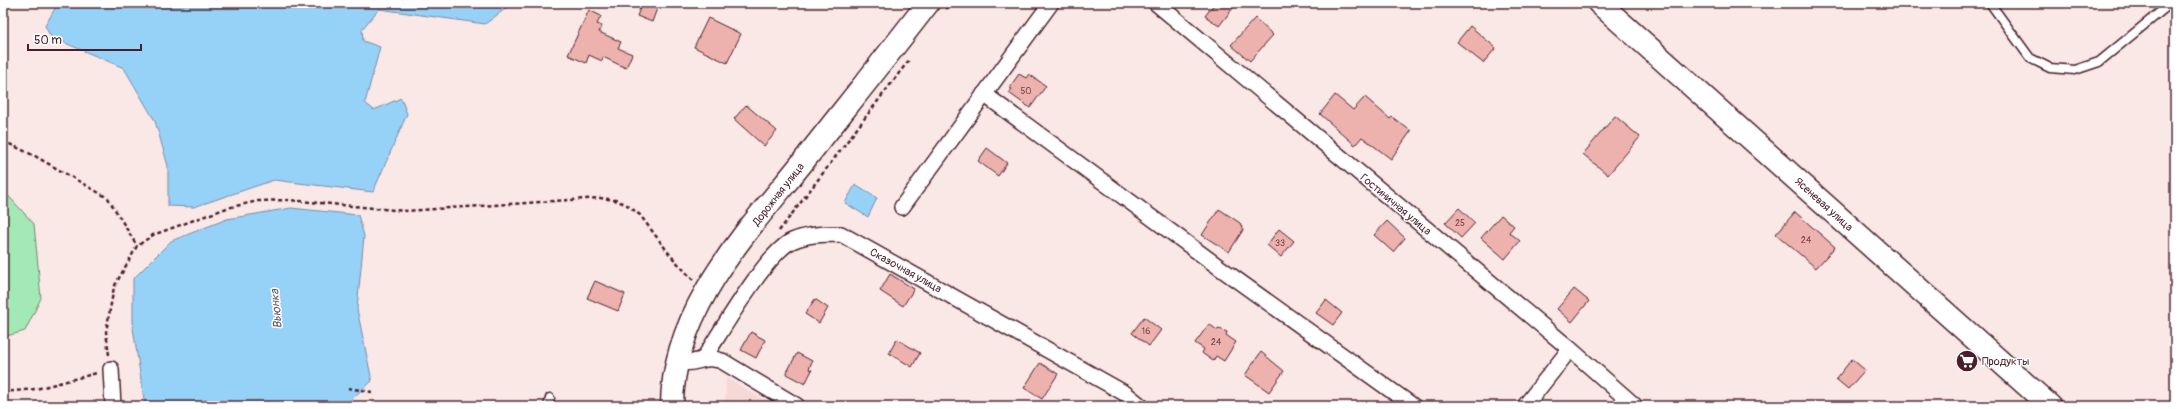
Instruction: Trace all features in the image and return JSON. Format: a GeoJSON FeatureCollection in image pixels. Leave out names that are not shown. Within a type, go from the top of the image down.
{"type":"FeatureCollection","features":[{"type":"Feature","properties":{"kind":"main road","name":"Ясеневая улица"},"geometry":{"type":"LineString","coordinates":[[1599,3],[2050,406]]}},
{"type":"Feature","properties":{"kind":"main road","name":"Дорожная улица"},"geometry":{"type":"LineString","coordinates":[[672,406],[677,362],[693,317],[705,294],[758,220],[935,9]]}},
{"type":"Feature","properties":{"kind":"street"},"geometry":{"type":"LineString","coordinates":[[902,207],[1051,3]]}},
{"type":"Feature","properties":{"kind":"street","name":"Гостиничная улица"},"geometry":{"type":"LineString","coordinates":[[1156,3],[1570,349],[1635,406]]}},
{"type":"Feature","properties":{"kind":"street"},"geometry":{"type":"LineString","coordinates":[[984,94],[1222,270],[1413,406]]}},
{"type":"Feature","properties":{"kind":"street","name":"Сказочная улица"},"geometry":{"type":"LineString","coordinates":[[704,358],[767,262],[791,241],[813,234],[841,234],[1126,394],[1141,406]]}},
{"type":"Feature","properties":{"kind":"street"},"geometry":{"type":"LineString","coordinates":[[1525,406],[1570,349]]}},
{"type":"Feature","properties":{"kind":"street"},"geometry":{"type":"LineString","coordinates":[[677,362],[693,364],[704,358],[713,358],[722,361],[797,406]]}},
{"type":"Feature","properties":{"kind":"street"},"geometry":{"type":"LineString","coordinates":[[111,369],[113,406]]}},
{"type":"Feature","properties":{"kind":"lane"},"geometry":{"type":"LineString","coordinates":[[1990,3],[2030,58],[2050,68],[2075,70],[2099,62],[2172,3]]}},
{"type":"Feature","properties":{"kind":"path"},"geometry":{"type":"LineString","coordinates":[[935,9],[951,3]]}},
{"type":"Feature","properties":{"kind":"path"},"geometry":{"type":"LineString","coordinates":[[775,236],[911,58]]}},
{"type":"Feature","properties":{"kind":"path"},"geometry":{"type":"LineString","coordinates":[[3,141],[36,156],[108,198],[137,246]]}},
{"type":"Feature","properties":{"kind":"path"},"geometry":{"type":"LineString","coordinates":[[3,392],[36,389],[111,369],[106,332],[114,287],[137,246],[153,235],[227,208],[258,201],[289,200],[405,211],[600,198],[615,200],[627,205],[640,215],[671,256],[705,294]]}},
{"type":"Feature","properties":{"kind":"path"},"geometry":{"type":"LineString","coordinates":[[348,388],[372,392]]}},
{"type":"Feature","properties":{"kind":"shaded area"},"geometry":{"type":"Polygon","coordinates":[[[726,377],[774,406],[725,406],[726,377]]]}},
{"type":"Feature","properties":{"kind":"green space"},"geometry":{"type":"Polygon","coordinates":[[[3,190],[34,224],[41,298],[25,331],[3,337],[3,190]]]}},
{"type":"Feature","properties":{"kind":"water"},"geometry":{"type":"Polygon","coordinates":[[[58,3],[508,3],[509,6],[485,24],[379,9],[362,29],[363,41],[380,47],[365,103],[374,110],[401,98],[407,114],[373,192],[274,180],[194,207],[168,206],[168,166],[155,121],[124,68],[51,37],[45,26],[58,3]]]}},
{"type":"Feature","properties":{"kind":"water"},"geometry":{"type":"Polygon","coordinates":[[[855,185],[877,198],[868,217],[845,203],[855,185]]]}},
{"type":"Feature","properties":{"kind":"water","name":"Вьюнка"},"geometry":{"type":"Polygon","coordinates":[[[291,208],[358,215],[364,236],[357,309],[372,381],[349,401],[349,406],[145,406],[133,328],[133,279],[171,241],[227,219],[291,208]]]}},
{"type":"Feature","properties":{"kind":"building"},"geometry":{"type":"Polygon","coordinates":[[[642,3],[659,3],[652,22],[637,16],[642,3]]]}},
{"type":"Feature","properties":{"kind":"building"},"geometry":{"type":"Polygon","coordinates":[[[1215,3],[1237,3],[1219,26],[1205,16],[1215,3]]]}},
{"type":"Feature","properties":{"kind":"building"},"geometry":{"type":"Polygon","coordinates":[[[589,10],[601,16],[597,24],[602,26],[599,32],[621,42],[618,48],[632,54],[626,68],[603,57],[602,61],[589,55],[586,63],[568,55],[589,10]]]}},
{"type":"Feature","properties":{"kind":"building"},"geometry":{"type":"Polygon","coordinates":[[[708,18],[741,34],[727,63],[694,47],[708,18]]]}},
{"type":"Feature","properties":{"kind":"building"},"geometry":{"type":"Polygon","coordinates":[[[1255,18],[1273,35],[1250,61],[1231,45],[1255,18]]]}},
{"type":"Feature","properties":{"kind":"building"},"geometry":{"type":"Polygon","coordinates":[[[1470,26],[1496,48],[1483,63],[1457,42],[1470,26]]]}},
{"type":"Feature","properties":{"kind":"building"},"geometry":{"type":"Polygon","coordinates":[[[1019,74],[1026,78],[1029,74],[1046,86],[1030,108],[1009,93],[1012,89],[1009,88],[1019,74]]]}},
{"type":"Feature","properties":{"kind":"building"},"geometry":{"type":"Polygon","coordinates":[[[1335,95],[1353,110],[1365,97],[1390,119],[1392,117],[1411,131],[1391,159],[1362,137],[1355,145],[1320,114],[1335,95]]]}},
{"type":"Feature","properties":{"kind":"building"},"geometry":{"type":"Polygon","coordinates":[[[746,105],[777,131],[764,146],[734,119],[746,105]]]}},
{"type":"Feature","properties":{"kind":"building"},"geometry":{"type":"Polygon","coordinates":[[[1615,116],[1640,137],[1608,175],[1583,154],[1615,116]]]}},
{"type":"Feature","properties":{"kind":"building"},"geometry":{"type":"Polygon","coordinates":[[[987,148],[1007,163],[998,176],[978,161],[987,148]]]}},
{"type":"Feature","properties":{"kind":"building"},"geometry":{"type":"Polygon","coordinates":[[[1459,208],[1475,223],[1461,238],[1445,223],[1459,208]]]}},
{"type":"Feature","properties":{"kind":"building"},"geometry":{"type":"Polygon","coordinates":[[[1219,209],[1240,223],[1243,230],[1229,252],[1202,235],[1219,209]]]}},
{"type":"Feature","properties":{"kind":"building"},"geometry":{"type":"Polygon","coordinates":[[[1795,212],[1835,247],[1816,268],[1776,234],[1795,212]]]}},
{"type":"Feature","properties":{"kind":"building"},"geometry":{"type":"Polygon","coordinates":[[[1501,215],[1514,226],[1509,232],[1520,241],[1505,259],[1481,238],[1501,215]]]}},
{"type":"Feature","properties":{"kind":"building"},"geometry":{"type":"Polygon","coordinates":[[[1387,221],[1405,238],[1393,252],[1374,235],[1387,221]]]}},
{"type":"Feature","properties":{"kind":"building"},"geometry":{"type":"Polygon","coordinates":[[[1279,229],[1294,241],[1281,257],[1267,245],[1279,229]]]}},
{"type":"Feature","properties":{"kind":"building"},"geometry":{"type":"Polygon","coordinates":[[[890,274],[914,289],[903,306],[880,291],[890,274]]]}},
{"type":"Feature","properties":{"kind":"building"},"geometry":{"type":"Polygon","coordinates":[[[595,281],[625,294],[618,311],[587,298],[595,281]]]}},
{"type":"Feature","properties":{"kind":"building"},"geometry":{"type":"Polygon","coordinates":[[[1574,289],[1589,301],[1572,322],[1557,309],[1574,289]]]}},
{"type":"Feature","properties":{"kind":"building"},"geometry":{"type":"Polygon","coordinates":[[[815,299],[828,308],[819,323],[805,314],[815,299]]]}},
{"type":"Feature","properties":{"kind":"building"},"geometry":{"type":"Polygon","coordinates":[[[1326,300],[1342,313],[1333,325],[1316,313],[1326,300]]]}},
{"type":"Feature","properties":{"kind":"building"},"geometry":{"type":"Polygon","coordinates":[[[1144,317],[1161,330],[1149,346],[1132,333],[1144,317]]]}},
{"type":"Feature","properties":{"kind":"building"},"geometry":{"type":"Polygon","coordinates":[[[1209,324],[1217,330],[1220,329],[1227,332],[1226,335],[1236,342],[1224,361],[1216,356],[1213,361],[1202,353],[1204,349],[1195,343],[1209,324]]]}},
{"type":"Feature","properties":{"kind":"building"},"geometry":{"type":"Polygon","coordinates":[[[751,332],[765,340],[756,358],[741,350],[751,332]]]}},
{"type":"Feature","properties":{"kind":"building"},"geometry":{"type":"Polygon","coordinates":[[[897,339],[920,353],[912,367],[889,353],[897,339]]]}},
{"type":"Feature","properties":{"kind":"building"},"geometry":{"type":"Polygon","coordinates":[[[1261,352],[1284,371],[1269,392],[1245,375],[1261,352]]]}},
{"type":"Feature","properties":{"kind":"building"},"geometry":{"type":"Polygon","coordinates":[[[797,353],[812,361],[809,369],[812,370],[805,384],[786,374],[797,353]]]}},
{"type":"Feature","properties":{"kind":"building"},"geometry":{"type":"Polygon","coordinates":[[[1852,359],[1865,370],[1848,389],[1836,379],[1852,359]]]}},
{"type":"Feature","properties":{"kind":"building"},"geometry":{"type":"Polygon","coordinates":[[[1040,363],[1058,374],[1042,399],[1024,388],[1040,363]]]}},
{"type":"Feature","properties":{"kind":"place","name":"Продукты"},"geometry":{"type":"Point","coordinates":[1967,361]}}]}
